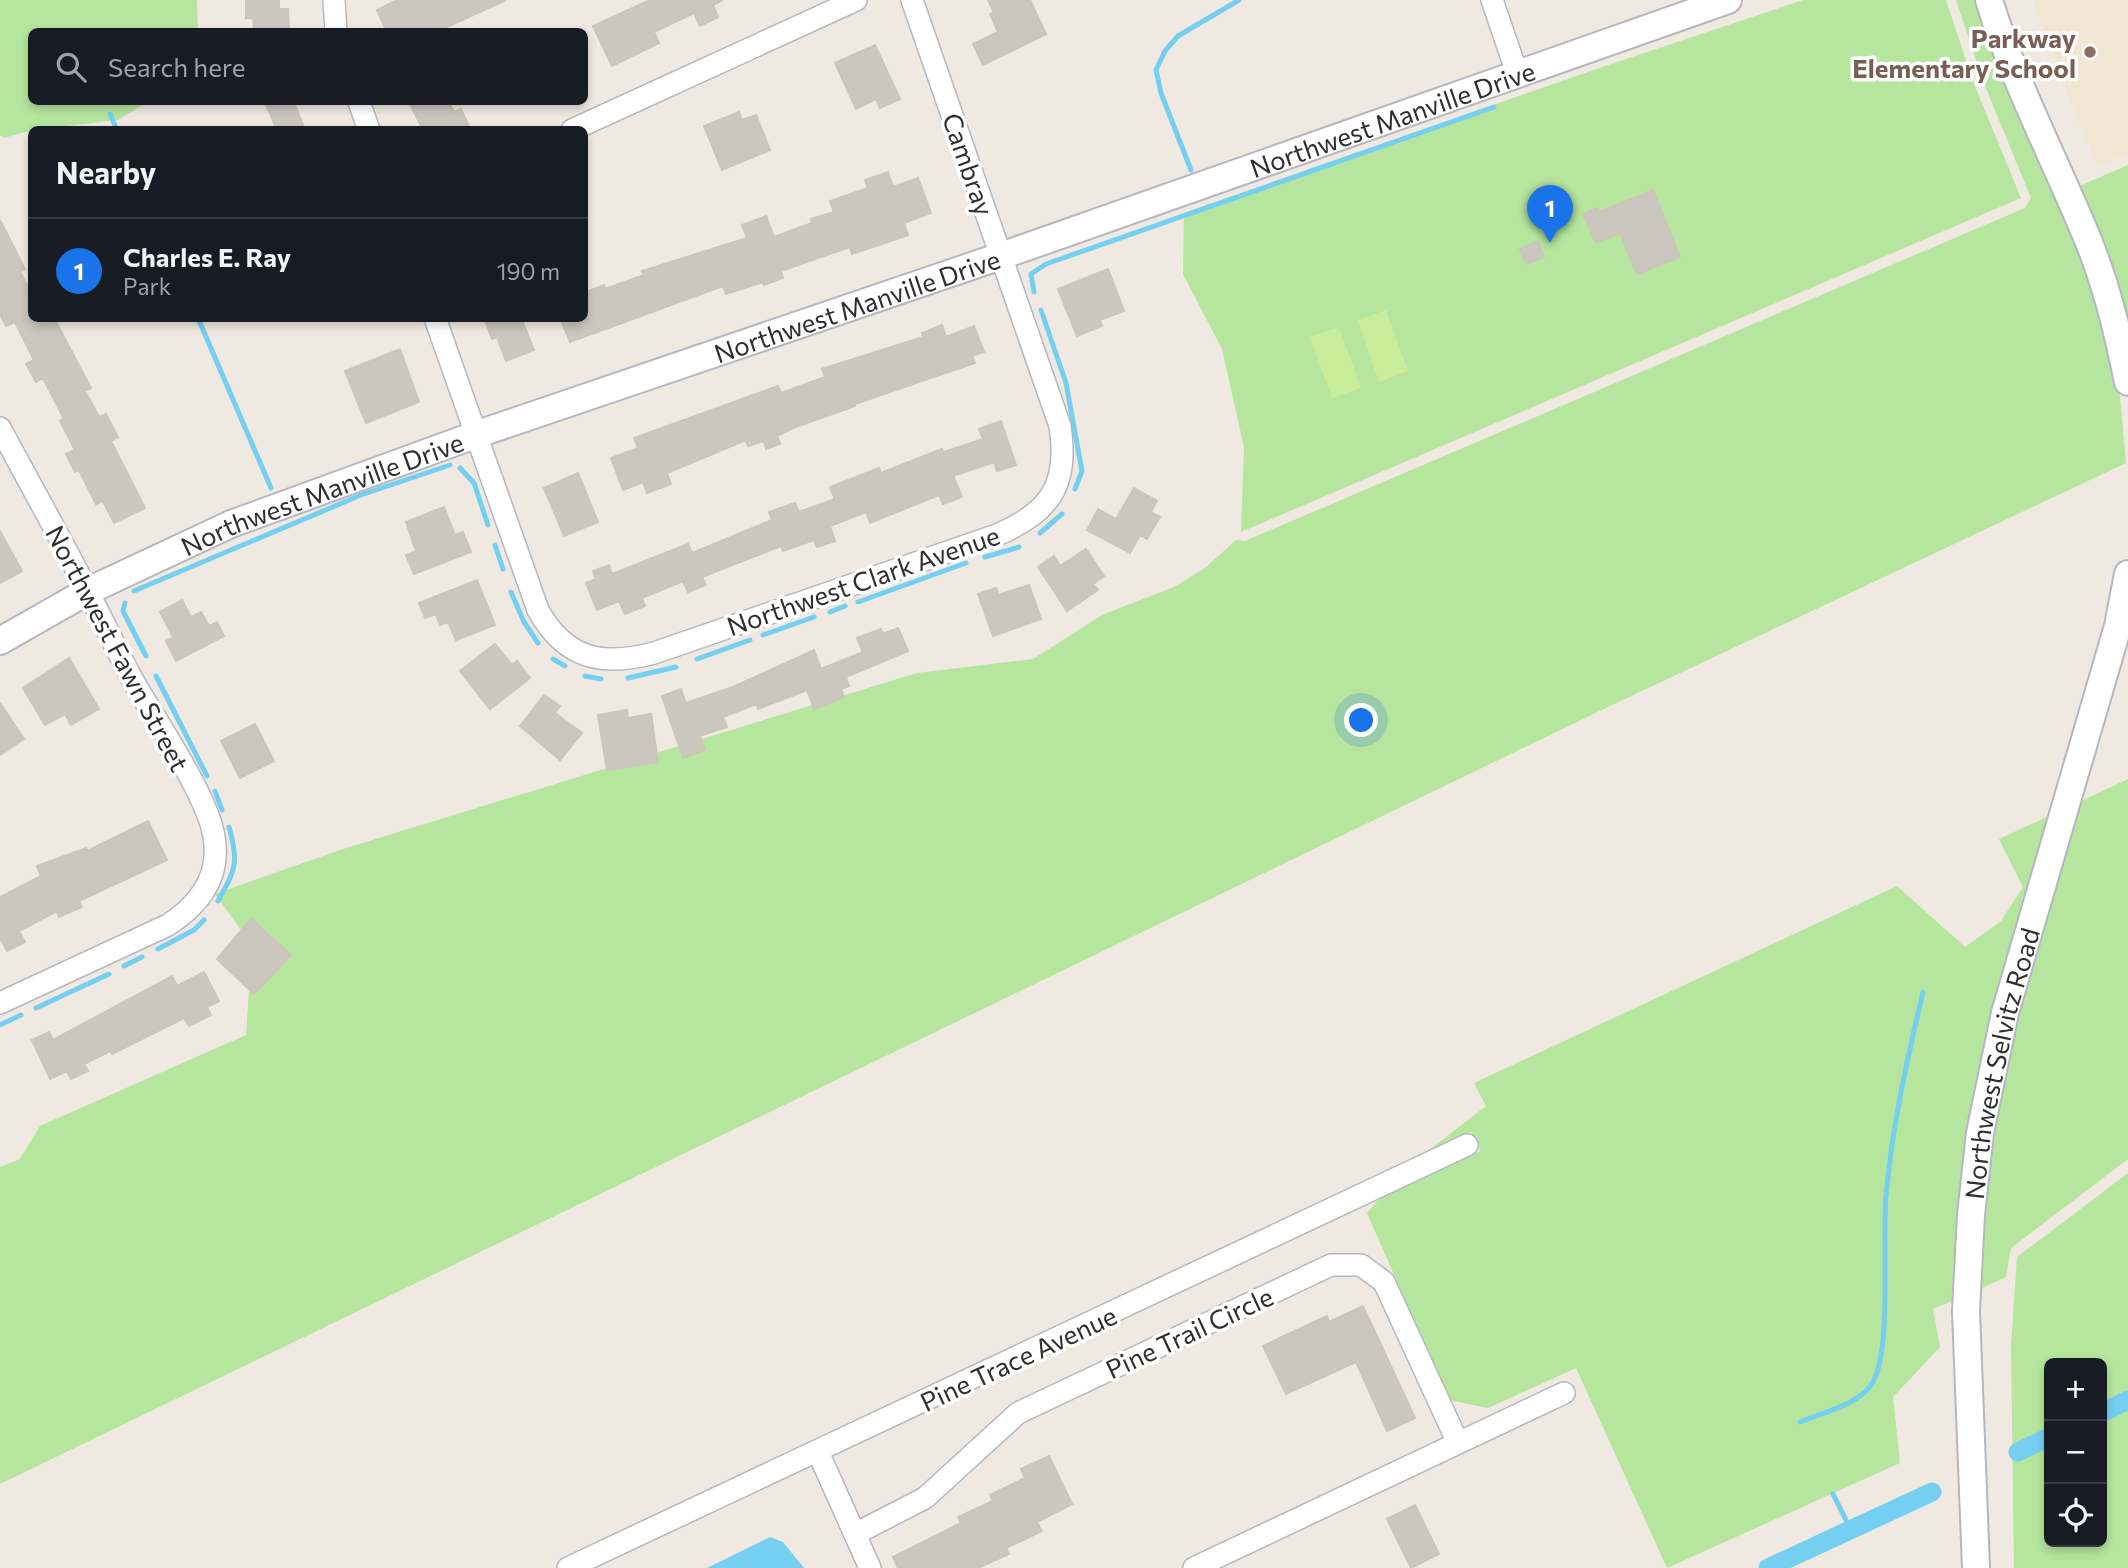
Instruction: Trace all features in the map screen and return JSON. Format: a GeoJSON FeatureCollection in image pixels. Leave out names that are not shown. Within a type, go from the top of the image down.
{"type":"FeatureCollection","features":[{"type":"Feature","properties":{"kind":"street"},"geometry":{"type":"LineString","coordinates":[[334,0],[336,28]]}},
{"type":"Feature","properties":{"kind":"street"},"geometry":{"type":"LineString","coordinates":[[581,126],[856,0]]}},
{"type":"Feature","properties":{"kind":"street","name":"Cambray"},"geometry":{"type":"LineString","coordinates":[[912,0],[1060,426],[1064,449]]}},
{"type":"Feature","properties":{"kind":"street"},"geometry":{"type":"LineString","coordinates":[[1492,0],[1517,72]]}},
{"type":"Feature","properties":{"kind":"street","name":"Northwest Manville Drive"},"geometry":{"type":"LineString","coordinates":[[0,641],[88,591],[231,524],[475,435],[1002,256],[1517,72],[1728,0]]}},
{"type":"Feature","properties":{"kind":"street"},"geometry":{"type":"LineString","coordinates":[[1989,0],[2030,113],[2084,229],[2112,306],[2128,382]]}},
{"type":"Feature","properties":{"kind":"street"},"geometry":{"type":"LineString","coordinates":[[360,105],[368,126]]}},
{"type":"Feature","properties":{"kind":"street"},"geometry":{"type":"LineString","coordinates":[[436,322],[475,435]]}},
{"type":"Feature","properties":{"kind":"street","name":"Northwest Fawn Street"},"geometry":{"type":"LineString","coordinates":[[0,428],[211,823],[215,850],[212,874],[198,902],[168,925],[0,1003]]}},
{"type":"Feature","properties":{"kind":"street","name":"Northwest Clark Avenue"},"geometry":{"type":"LineString","coordinates":[[475,435],[528,587],[543,620],[560,639],[579,653],[618,660],[654,653],[1018,526],[1051,497],[1063,467],[1064,449]]}},
{"type":"Feature","properties":{"kind":"street","name":"Northwest Selvitz Road"},"geometry":{"type":"LineString","coordinates":[[1976,1568],[1966,1311],[1971,1214],[1980,1132],[2005,1013],[2118,626],[2128,574]]}},
{"type":"Feature","properties":{"kind":"street","name":"Pine Trace Avenue"},"geometry":{"type":"LineString","coordinates":[[568,1568],[1467,1145]]}},
{"type":"Feature","properties":{"kind":"street","name":"Pine Trail Circle"},"geometry":{"type":"LineString","coordinates":[[855,1534],[925,1498],[1018,1412],[1331,1265],[1361,1265],[1384,1282],[1458,1443]]}},
{"type":"Feature","properties":{"kind":"street"},"geometry":{"type":"LineString","coordinates":[[1194,1568],[1564,1393]]}},
{"type":"Feature","properties":{"kind":"street"},"geometry":{"type":"LineString","coordinates":[[818,1452],[870,1568]]}},
{"type":"Feature","properties":{"kind":"shaded area","name":"Parkway Elementary School"},"geometry":{"type":"Polygon","coordinates":[[[2033,0],[2128,0],[2128,153],[2098,167],[2033,0]]]}},
{"type":"Feature","properties":{"kind":"green space"},"geometry":{"type":"Polygon","coordinates":[[[0,0],[197,0],[198,28],[28,28],[28,105],[142,105],[118,120],[66,126],[28,126],[28,131],[4,138],[0,135],[0,0]]]}},
{"type":"Feature","properties":{"kind":"green space"},"geometry":{"type":"Polygon","coordinates":[[[1803,0],[1946,0],[1974,84],[2021,198],[1241,532],[1244,447],[1222,349],[1183,274],[1184,213],[1803,0]]]}},
{"type":"Feature","properties":{"kind":"green space"},"geometry":{"type":"Polygon","coordinates":[[[1956,0],[1979,0],[2103,309],[2119,385],[2126,463],[1610,706],[0,1484],[0,1167],[20,1159],[40,1126],[246,1035],[252,945],[215,894],[343,849],[917,673],[1033,659],[1102,615],[1174,587],[1205,568],[1236,540],[1245,541],[2025,208],[2031,198],[1983,81],[1956,0]]]}},
{"type":"Feature","properties":{"kind":"green space"},"geometry":{"type":"Polygon","coordinates":[[[2128,165],[2128,337],[2075,188],[2128,165]]]}},
{"type":"Feature","properties":{"kind":"green space"},"geometry":{"type":"Polygon","coordinates":[[[1386,310],[1408,371],[1379,382],[1358,320],[1386,310]]]}},
{"type":"Feature","properties":{"kind":"green space"},"geometry":{"type":"Polygon","coordinates":[[[1339,327],[1361,388],[1332,398],[1310,337],[1339,327]]]}},
{"type":"Feature","properties":{"kind":"green space"},"geometry":{"type":"Polygon","coordinates":[[[2128,779],[2128,1159],[2011,1248],[2006,1277],[1977,1290],[1989,1135],[2014,1017],[2077,803],[2128,779]]]}},
{"type":"Feature","properties":{"kind":"green space"},"geometry":{"type":"Polygon","coordinates":[[[2053,814],[1957,1299],[1933,1309],[1940,1347],[1893,1397],[1900,1463],[1667,1568],[1576,1368],[1488,1408],[1449,1400],[1367,1213],[1381,1197],[1480,1151],[1471,1132],[1424,1154],[1486,1106],[1474,1083],[1897,886],[1965,947],[2001,921],[2023,887],[1999,839],[2053,814]]]}},
{"type":"Feature","properties":{"kind":"green space"},"geometry":{"type":"Polygon","coordinates":[[[2128,1173],[2128,1568],[2014,1568],[2011,1345],[2017,1257],[2128,1173]]]}},
{"type":"Feature","properties":{"kind":"water"},"geometry":{"type":"Polygon","coordinates":[[[770,1537],[783,1542],[804,1568],[707,1568],[770,1537]]]}},
{"type":"Feature","properties":{"kind":"building"},"geometry":{"type":"Polygon","coordinates":[[[246,0],[279,0],[279,9],[288,9],[289,28],[254,28],[253,18],[246,18],[246,0]]]}},
{"type":"Feature","properties":{"kind":"building"},"geometry":{"type":"Polygon","coordinates":[[[397,0],[506,0],[445,28],[385,28],[377,10],[397,0]]]}},
{"type":"Feature","properties":{"kind":"building"},"geometry":{"type":"Polygon","coordinates":[[[650,0],[723,0],[713,5],[718,17],[700,26],[694,13],[654,32],[659,43],[612,66],[593,26],[650,0]]]}},
{"type":"Feature","properties":{"kind":"building"},"geometry":{"type":"Polygon","coordinates":[[[988,0],[1030,0],[1046,34],[983,65],[973,44],[998,32],[990,14],[994,12],[988,0]]]}},
{"type":"Feature","properties":{"kind":"building"},"geometry":{"type":"Polygon","coordinates":[[[875,45],[900,99],[880,108],[876,99],[856,109],[835,63],[875,45]]]}},
{"type":"Feature","properties":{"kind":"building"},"geometry":{"type":"Polygon","coordinates":[[[266,105],[295,105],[303,126],[275,126],[266,105]]]}},
{"type":"Feature","properties":{"kind":"building"},"geometry":{"type":"Polygon","coordinates":[[[410,105],[450,105],[454,112],[461,109],[469,126],[421,126],[410,105]]]}},
{"type":"Feature","properties":{"kind":"building"},"geometry":{"type":"Polygon","coordinates":[[[739,112],[742,120],[756,115],[770,150],[722,170],[704,126],[739,112]]]}},
{"type":"Feature","properties":{"kind":"building"},"geometry":{"type":"Polygon","coordinates":[[[888,172],[893,187],[918,178],[931,213],[904,223],[908,235],[852,254],[850,247],[818,258],[781,271],[783,278],[764,285],[763,282],[726,294],[723,286],[570,342],[562,322],[588,322],[588,291],[604,285],[605,289],[644,275],[642,271],[747,238],[742,225],[766,216],[774,237],[812,223],[811,219],[834,212],[830,201],[868,188],[865,180],[888,172]]]}},
{"type":"Feature","properties":{"kind":"building"},"geometry":{"type":"Polygon","coordinates":[[[1653,190],[1680,257],[1637,274],[1620,233],[1596,243],[1583,214],[1597,208],[1599,212],[1653,190]]]}},
{"type":"Feature","properties":{"kind":"building"},"geometry":{"type":"Polygon","coordinates":[[[0,220],[25,269],[20,272],[28,287],[28,322],[56,322],[91,388],[85,391],[99,417],[106,414],[118,437],[111,441],[145,508],[114,523],[103,501],[96,504],[79,470],[75,472],[66,454],[75,450],[60,421],[64,419],[43,378],[36,382],[26,364],[34,360],[15,322],[6,326],[0,314],[0,220]]]}},
{"type":"Feature","properties":{"kind":"building"},"geometry":{"type":"Polygon","coordinates":[[[1538,241],[1544,257],[1526,264],[1520,249],[1538,241]]]}},
{"type":"Feature","properties":{"kind":"building"},"geometry":{"type":"Polygon","coordinates":[[[1108,269],[1124,311],[1100,320],[1102,326],[1077,336],[1058,289],[1108,269]]]}},
{"type":"Feature","properties":{"kind":"building"},"geometry":{"type":"Polygon","coordinates":[[[486,322],[523,322],[534,350],[506,361],[497,337],[492,339],[486,322]]]}},
{"type":"Feature","properties":{"kind":"building"},"geometry":{"type":"Polygon","coordinates":[[[942,325],[946,337],[974,326],[984,352],[972,356],[975,363],[793,428],[777,436],[780,444],[766,449],[764,441],[748,446],[746,440],[667,473],[671,484],[647,493],[643,482],[623,490],[611,458],[638,448],[634,438],[778,386],[781,393],[825,377],[822,369],[923,337],[922,333],[942,325]]]}},
{"type":"Feature","properties":{"kind":"building"},"geometry":{"type":"Polygon","coordinates":[[[400,349],[419,402],[366,423],[345,371],[400,349]]]}},
{"type":"Feature","properties":{"kind":"building"},"geometry":{"type":"Polygon","coordinates":[[[1001,421],[1016,465],[997,471],[994,462],[953,476],[962,497],[943,504],[939,495],[870,523],[866,512],[830,526],[835,541],[817,547],[814,540],[783,551],[781,546],[702,577],[706,585],[688,592],[683,581],[642,598],[645,606],[625,614],[619,601],[597,610],[586,583],[596,579],[593,571],[609,565],[612,574],[688,544],[692,553],[772,520],[769,512],[795,503],[799,512],[835,499],[830,487],[879,468],[881,473],[942,449],[944,452],[983,439],[979,429],[1001,421]]]}},
{"type":"Feature","properties":{"kind":"building"},"geometry":{"type":"Polygon","coordinates":[[[578,473],[598,522],[564,536],[544,488],[578,473]]]}},
{"type":"Feature","properties":{"kind":"building"},"geometry":{"type":"Polygon","coordinates":[[[1134,488],[1157,501],[1151,512],[1160,517],[1147,539],[1140,535],[1130,553],[1087,530],[1098,509],[1116,519],[1134,488]]]}},
{"type":"Feature","properties":{"kind":"building"},"geometry":{"type":"Polygon","coordinates":[[[444,507],[455,535],[463,532],[471,552],[414,574],[406,555],[416,551],[406,522],[444,507]]]}},
{"type":"Feature","properties":{"kind":"building"},"geometry":{"type":"Polygon","coordinates":[[[0,531],[22,571],[0,583],[0,531]]]}},
{"type":"Feature","properties":{"kind":"building"},"geometry":{"type":"Polygon","coordinates":[[[1086,549],[1104,576],[1093,584],[1098,590],[1067,611],[1038,567],[1054,556],[1060,566],[1086,549]]]}},
{"type":"Feature","properties":{"kind":"building"},"geometry":{"type":"Polygon","coordinates":[[[477,580],[495,625],[456,640],[448,622],[440,625],[436,614],[425,618],[419,603],[477,580]]]}},
{"type":"Feature","properties":{"kind":"building"},"geometry":{"type":"Polygon","coordinates":[[[1029,585],[1041,619],[993,636],[978,594],[996,588],[999,595],[1029,585]]]}},
{"type":"Feature","properties":{"kind":"building"},"geometry":{"type":"Polygon","coordinates":[[[182,600],[191,617],[201,612],[209,626],[217,622],[224,636],[176,661],[166,641],[173,637],[160,612],[182,600]]]}},
{"type":"Feature","properties":{"kind":"building"},"geometry":{"type":"Polygon","coordinates":[[[898,628],[908,651],[846,677],[849,686],[841,689],[844,697],[814,709],[807,690],[758,709],[756,704],[723,717],[727,727],[700,736],[705,750],[683,758],[662,696],[681,689],[686,703],[733,687],[814,650],[821,669],[863,652],[857,638],[881,629],[883,634],[898,628]]]}},
{"type":"Feature","properties":{"kind":"building"},"geometry":{"type":"Polygon","coordinates":[[[495,644],[512,665],[517,661],[530,678],[490,709],[460,671],[495,644]]]}},
{"type":"Feature","properties":{"kind":"building"},"geometry":{"type":"Polygon","coordinates":[[[69,658],[99,709],[71,725],[65,714],[45,725],[23,688],[69,658]]]}},
{"type":"Feature","properties":{"kind":"building"},"geometry":{"type":"Polygon","coordinates":[[[544,695],[560,706],[555,713],[582,733],[560,760],[520,726],[544,695]]]}},
{"type":"Feature","properties":{"kind":"building"},"geometry":{"type":"Polygon","coordinates":[[[0,703],[24,739],[0,755],[0,703]]]}},
{"type":"Feature","properties":{"kind":"building"},"geometry":{"type":"Polygon","coordinates":[[[627,710],[628,718],[651,714],[658,762],[607,770],[598,715],[627,710]]]}},
{"type":"Feature","properties":{"kind":"building"},"geometry":{"type":"Polygon","coordinates":[[[255,724],[274,761],[240,778],[221,741],[255,724]]]}},
{"type":"Feature","properties":{"kind":"building"},"geometry":{"type":"Polygon","coordinates":[[[148,821],[167,860],[79,901],[82,907],[59,917],[57,911],[19,931],[25,942],[7,951],[0,938],[0,897],[41,876],[37,866],[86,848],[87,851],[148,821]]]}},
{"type":"Feature","properties":{"kind":"building"},"geometry":{"type":"Polygon","coordinates":[[[251,919],[291,955],[254,994],[217,959],[251,919]]]}},
{"type":"Feature","properties":{"kind":"building"},"geometry":{"type":"Polygon","coordinates":[[[204,972],[219,1001],[207,1007],[211,1015],[189,1026],[184,1018],[112,1054],[110,1051],[84,1064],[88,1071],[71,1079],[67,1071],[50,1079],[32,1040],[49,1032],[53,1040],[172,976],[177,986],[204,972]]]}},
{"type":"Feature","properties":{"kind":"building"},"geometry":{"type":"Polygon","coordinates":[[[1363,1306],[1415,1418],[1387,1431],[1356,1362],[1286,1394],[1263,1346],[1327,1316],[1329,1322],[1363,1306]]]}},
{"type":"Feature","properties":{"kind":"building"},"geometry":{"type":"Polygon","coordinates":[[[1049,1456],[1072,1504],[1037,1522],[1042,1531],[1006,1548],[1009,1554],[978,1568],[898,1568],[893,1557],[961,1523],[958,1517],[993,1501],[990,1495],[1025,1478],[1021,1469],[1049,1456]]]}},
{"type":"Feature","properties":{"kind":"building"},"geometry":{"type":"Polygon","coordinates":[[[1415,1505],[1439,1554],[1411,1568],[1387,1519],[1415,1505]]]}},
{"type":"Feature","properties":{"kind":"waterway"},"geometry":{"type":"LineString","coordinates":[[1191,170],[1161,93],[1156,70],[1165,51],[1178,36],[1239,0]]}},
{"type":"Feature","properties":{"kind":"waterway"},"geometry":{"type":"LineString","coordinates":[[1034,292],[1031,274],[1046,264],[1494,107]]}},
{"type":"Feature","properties":{"kind":"waterway"},"geometry":{"type":"LineString","coordinates":[[110,114],[115,126]]}},
{"type":"Feature","properties":{"kind":"waterway"},"geometry":{"type":"LineString","coordinates":[[1041,310],[1066,383],[1082,471],[1075,489]]}},
{"type":"Feature","properties":{"kind":"waterway"},"geometry":{"type":"LineString","coordinates":[[200,322],[271,488]]}},
{"type":"Feature","properties":{"kind":"waterway"},"geometry":{"type":"LineString","coordinates":[[134,591],[361,495],[450,465]]}},
{"type":"Feature","properties":{"kind":"waterway"},"geometry":{"type":"LineString","coordinates":[[460,468],[474,483],[488,525]]}},
{"type":"Feature","properties":{"kind":"waterway"},"geometry":{"type":"LineString","coordinates":[[1040,533],[1062,514]]}},
{"type":"Feature","properties":{"kind":"waterway"},"geometry":{"type":"LineString","coordinates":[[495,545],[503,569]]}},
{"type":"Feature","properties":{"kind":"waterway"},"geometry":{"type":"LineString","coordinates":[[985,557],[1019,547]]}},
{"type":"Feature","properties":{"kind":"waterway"},"geometry":{"type":"LineString","coordinates":[[858,602],[966,563]]}},
{"type":"Feature","properties":{"kind":"waterway"},"geometry":{"type":"LineString","coordinates":[[511,592],[524,622],[538,643]]}},
{"type":"Feature","properties":{"kind":"waterway"},"geometry":{"type":"LineString","coordinates":[[125,603],[123,611],[146,656]]}},
{"type":"Feature","properties":{"kind":"waterway"},"geometry":{"type":"LineString","coordinates":[[830,612],[845,606]]}},
{"type":"Feature","properties":{"kind":"waterway"},"geometry":{"type":"LineString","coordinates":[[763,635],[814,617]]}},
{"type":"Feature","properties":{"kind":"waterway"},"geometry":{"type":"LineString","coordinates":[[697,659],[750,640]]}},
{"type":"Feature","properties":{"kind":"waterway"},"geometry":{"type":"LineString","coordinates":[[553,659],[565,666]]}},
{"type":"Feature","properties":{"kind":"waterway"},"geometry":{"type":"LineString","coordinates":[[628,678],[676,667]]}},
{"type":"Feature","properties":{"kind":"waterway"},"geometry":{"type":"LineString","coordinates":[[156,676],[207,776]]}},
{"type":"Feature","properties":{"kind":"waterway"},"geometry":{"type":"LineString","coordinates":[[585,676],[601,679]]}},
{"type":"Feature","properties":{"kind":"waterway"},"geometry":{"type":"LineString","coordinates":[[215,791],[222,810]]}},
{"type":"Feature","properties":{"kind":"waterway"},"geometry":{"type":"LineString","coordinates":[[218,901],[234,865],[229,827]]}},
{"type":"Feature","properties":{"kind":"waterway"},"geometry":{"type":"LineString","coordinates":[[158,949],[194,930],[204,920]]}},
{"type":"Feature","properties":{"kind":"waterway"},"geometry":{"type":"LineString","coordinates":[[124,966],[142,957]]}},
{"type":"Feature","properties":{"kind":"waterway"},"geometry":{"type":"LineString","coordinates":[[36,1008],[109,974]]}},
{"type":"Feature","properties":{"kind":"waterway"},"geometry":{"type":"LineString","coordinates":[[1800,1422],[1840,1407],[1860,1396],[1873,1382],[1879,1366],[1884,1319],[1885,1215],[1889,1170],[1901,1094],[1923,992]]}},
{"type":"Feature","properties":{"kind":"waterway"},"geometry":{"type":"LineString","coordinates":[[0,1025],[21,1015]]}},
{"type":"Feature","properties":{"kind":"waterway"},"geometry":{"type":"LineString","coordinates":[[2107,1410],[2128,1400]]}},
{"type":"Feature","properties":{"kind":"waterway"},"geometry":{"type":"LineString","coordinates":[[2018,1452],[2044,1439]]}},
{"type":"Feature","properties":{"kind":"waterway"},"geometry":{"type":"LineString","coordinates":[[1768,1568],[1932,1492]]}},
{"type":"Feature","properties":{"kind":"waterway"},"geometry":{"type":"LineString","coordinates":[[1833,1494],[1851,1530]]}},
{"type":"Feature","properties":{"kind":"place","name":"Parkway Elementary School"},"geometry":{"type":"Point","coordinates":[2090,52]}},
{"type":"Feature","properties":{"kind":"place","name":"Charles E. Ray"},"geometry":{"type":"Point","coordinates":[1550,243]}}]}
